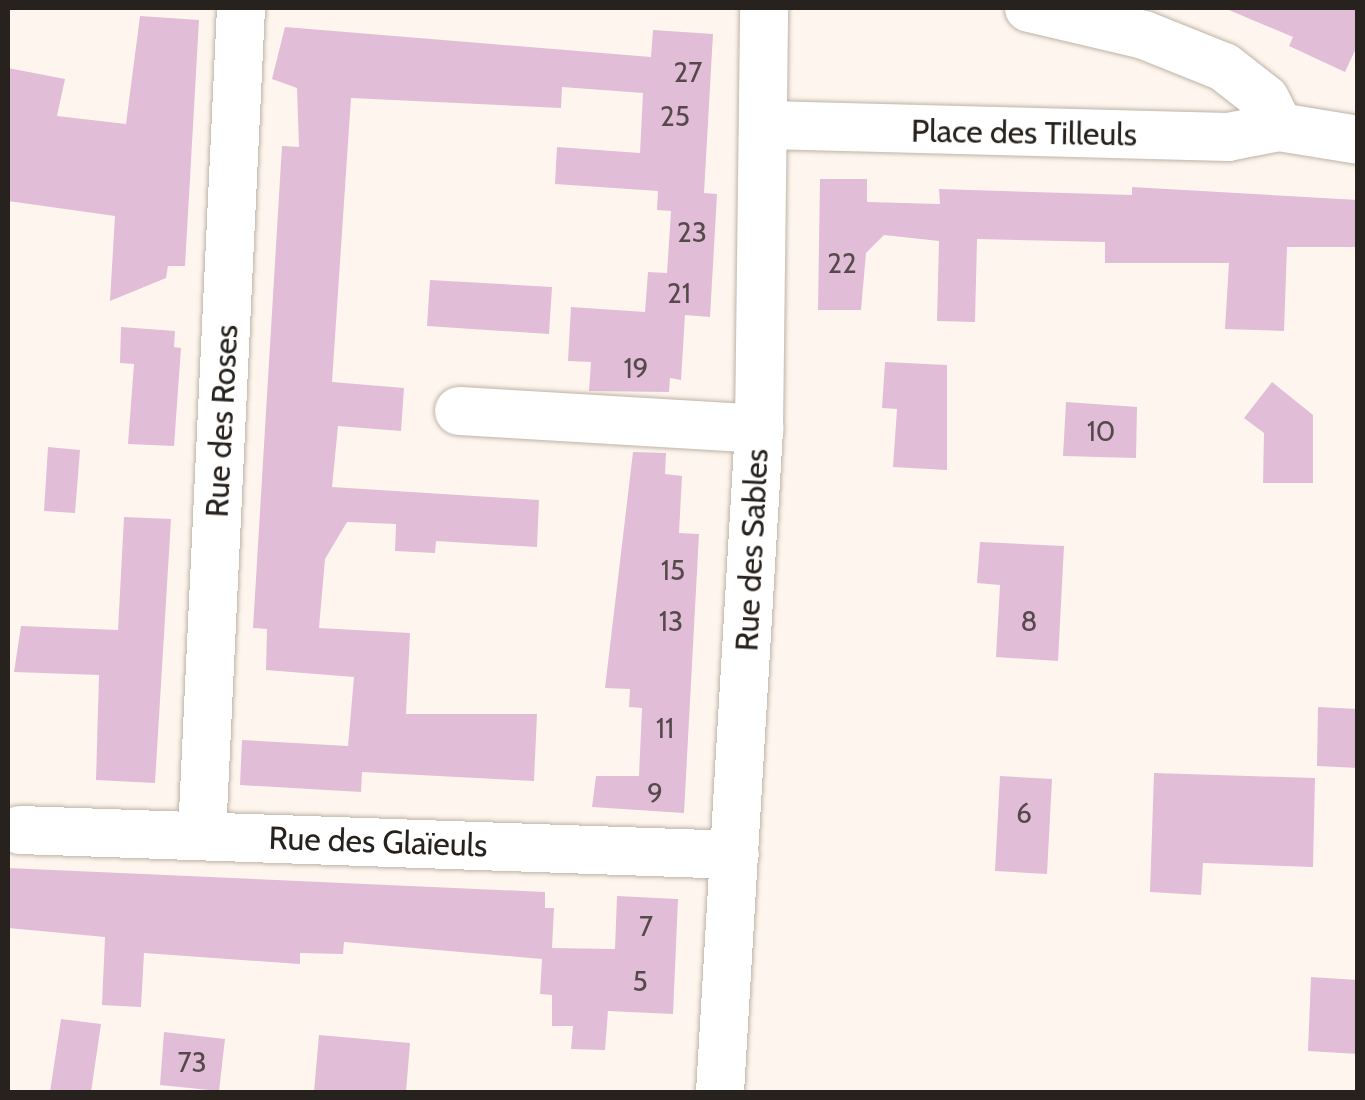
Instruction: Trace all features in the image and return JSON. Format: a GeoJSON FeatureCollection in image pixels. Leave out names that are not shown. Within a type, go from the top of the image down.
{"type":"FeatureCollection","features":[{"type":"Feature","properties":{"kind":"street","name":"Rue des Roses"},"geometry":{"type":"LineString","coordinates":[[202,836],[241,8]]}},
{"type":"Feature","properties":{"kind":"street","name":"Rue des Sables"},"geometry":{"type":"LineString","coordinates":[[720,1092],[759,429],[767,124],[764,8]]}},
{"type":"Feature","properties":{"kind":"street"},"geometry":{"type":"LineString","coordinates":[[1030,8],[1144,35],[1224,67],[1265,98],[1279,128]]}},
{"type":"Feature","properties":{"kind":"street","name":"Place des Tilleuls"},"geometry":{"type":"LineString","coordinates":[[767,124],[1228,137],[1279,128],[1358,140]]}},
{"type":"Feature","properties":{"kind":"street"},"geometry":{"type":"LineString","coordinates":[[459,411],[759,429]]}},
{"type":"Feature","properties":{"kind":"street","name":"Rue des Glaïeuls"},"geometry":{"type":"LineString","coordinates":[[20,830],[735,856]]}},
{"type":"Feature","properties":{"kind":"building"},"geometry":{"type":"Polygon","coordinates":[[[1224,8],[1358,8],[1358,44],[1345,72],[1289,46],[1293,37],[1224,8]]]}},
{"type":"Feature","properties":{"kind":"building"},"geometry":{"type":"Polygon","coordinates":[[[140,16],[199,20],[185,266],[168,266],[166,278],[110,301],[115,216],[8,201],[8,68],[65,79],[57,116],[126,124],[140,16]]]}},
{"type":"Feature","properties":{"kind":"building"},"geometry":{"type":"Polygon","coordinates":[[[285,27],[651,57],[653,30],[713,34],[704,193],[717,194],[710,317],[685,315],[681,380],[670,378],[669,392],[589,391],[591,362],[568,361],[571,307],[645,312],[648,272],[667,273],[671,211],[657,210],[658,191],[555,184],[557,147],[640,153],[643,93],[562,87],[561,108],[351,98],[332,382],[404,388],[401,431],[338,426],[332,487],[539,500],[537,547],[436,541],[435,553],[395,551],[396,524],[347,522],[325,559],[319,628],[410,633],[406,714],[537,714],[534,781],[362,772],[361,792],[240,785],[242,740],[348,746],[354,677],[266,670],[267,629],[253,628],[282,146],[299,147],[297,88],[272,79],[285,27]]]}},
{"type":"Feature","properties":{"kind":"building"},"geometry":{"type":"Polygon","coordinates":[[[820,179],[867,179],[867,202],[940,204],[939,189],[1132,195],[1132,187],[1358,200],[1358,247],[1287,247],[1284,331],[1225,329],[1229,263],[1105,263],[1105,242],[977,239],[975,322],[937,321],[939,241],[884,235],[866,253],[861,310],[818,310],[820,179]]]}},
{"type":"Feature","properties":{"kind":"building"},"geometry":{"type":"Polygon","coordinates":[[[430,280],[552,287],[549,334],[427,326],[430,280]]]}},
{"type":"Feature","properties":{"kind":"building"},"geometry":{"type":"Polygon","coordinates":[[[121,327],[175,331],[174,347],[181,348],[174,446],[128,444],[134,364],[120,363],[121,327]]]}},
{"type":"Feature","properties":{"kind":"building"},"geometry":{"type":"Polygon","coordinates":[[[885,362],[947,365],[947,470],[893,467],[897,409],[882,408],[885,362]]]}},
{"type":"Feature","properties":{"kind":"building"},"geometry":{"type":"Polygon","coordinates":[[[1272,382],[1313,415],[1313,483],[1263,483],[1264,433],[1244,418],[1272,382]]]}},
{"type":"Feature","properties":{"kind":"building"},"geometry":{"type":"Polygon","coordinates":[[[1066,402],[1137,407],[1136,458],[1063,456],[1066,402]]]}},
{"type":"Feature","properties":{"kind":"building"},"geometry":{"type":"Polygon","coordinates":[[[48,447],[80,450],[75,513],[44,511],[48,447]]]}},
{"type":"Feature","properties":{"kind":"building"},"geometry":{"type":"Polygon","coordinates":[[[633,452],[666,453],[665,474],[682,476],[679,533],[699,534],[684,813],[592,807],[596,776],[639,776],[642,708],[629,707],[630,689],[605,688],[633,452]]]}},
{"type":"Feature","properties":{"kind":"building"},"geometry":{"type":"Polygon","coordinates":[[[124,517],[171,519],[155,783],[96,780],[99,675],[14,672],[21,626],[118,630],[124,517]]]}},
{"type":"Feature","properties":{"kind":"building"},"geometry":{"type":"Polygon","coordinates":[[[980,542],[1064,546],[1058,661],[996,657],[1000,585],[977,583],[980,542]]]}},
{"type":"Feature","properties":{"kind":"building"},"geometry":{"type":"Polygon","coordinates":[[[1318,707],[1358,709],[1358,768],[1317,766],[1318,707]]]}},
{"type":"Feature","properties":{"kind":"building"},"geometry":{"type":"Polygon","coordinates":[[[1154,773],[1315,778],[1313,867],[1203,863],[1201,895],[1150,892],[1154,773]]]}},
{"type":"Feature","properties":{"kind":"building"},"geometry":{"type":"Polygon","coordinates":[[[1000,776],[1052,779],[1047,874],[995,871],[1000,776]]]}},
{"type":"Feature","properties":{"kind":"building"},"geometry":{"type":"Polygon","coordinates":[[[8,868],[545,892],[545,908],[554,908],[552,948],[615,949],[617,896],[678,899],[673,1014],[608,1011],[605,1050],[571,1049],[573,1026],[552,1026],[552,995],[540,994],[542,959],[344,942],[343,954],[300,953],[300,964],[144,953],[141,1007],[102,1005],[105,937],[8,928],[8,868]]]}},
{"type":"Feature","properties":{"kind":"building"},"geometry":{"type":"Polygon","coordinates":[[[1311,977],[1358,980],[1358,1054],[1308,1051],[1311,977]]]}},
{"type":"Feature","properties":{"kind":"building"},"geometry":{"type":"Polygon","coordinates":[[[61,1019],[101,1024],[91,1092],[50,1092],[61,1019]]]}},
{"type":"Feature","properties":{"kind":"building"},"geometry":{"type":"Polygon","coordinates":[[[164,1032],[225,1039],[219,1091],[160,1085],[164,1032]]]}},
{"type":"Feature","properties":{"kind":"building"},"geometry":{"type":"Polygon","coordinates":[[[319,1035],[410,1043],[406,1092],[314,1092],[319,1035]]]}}]}
